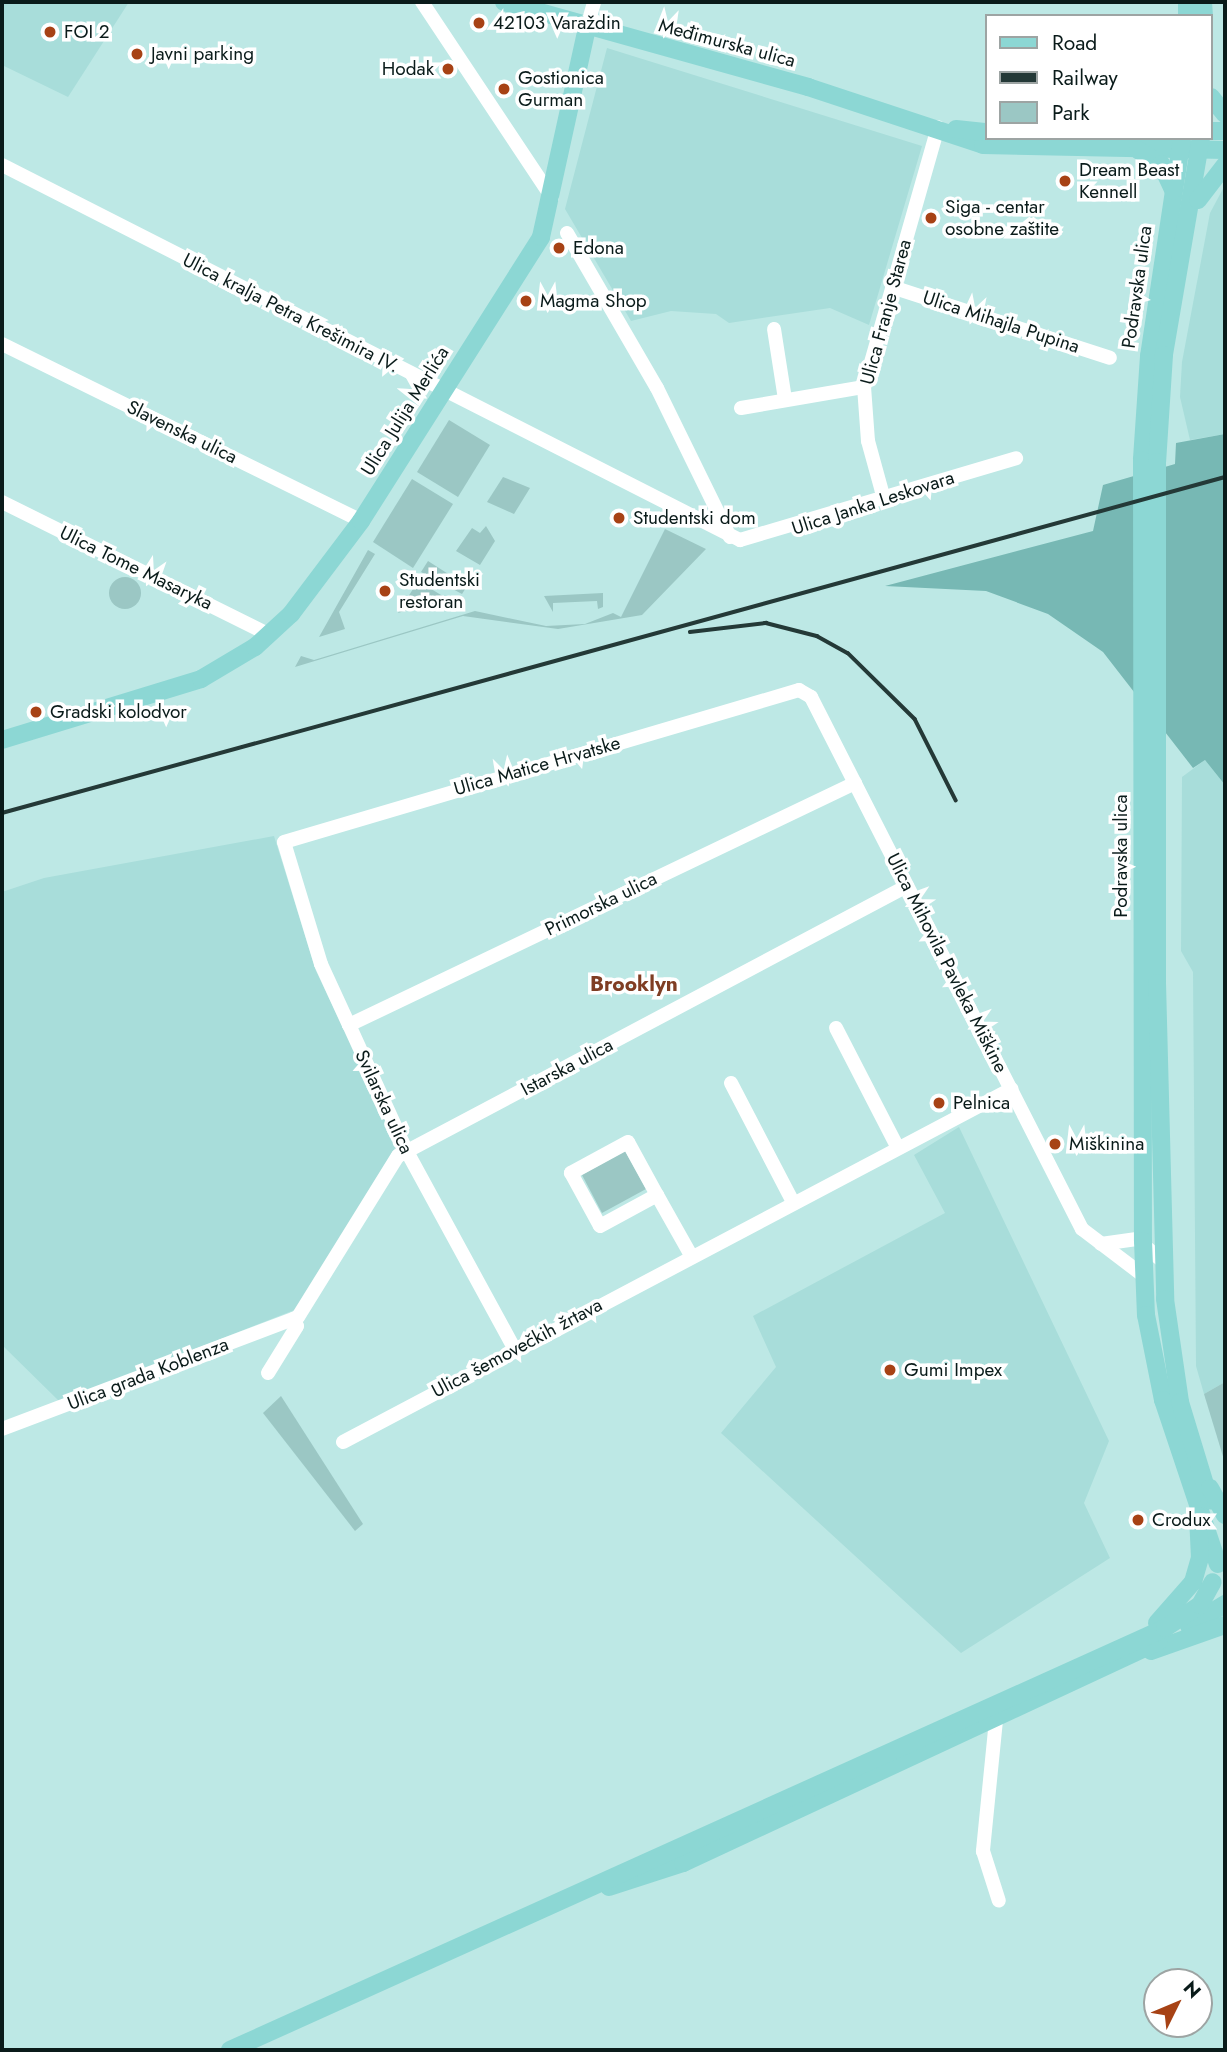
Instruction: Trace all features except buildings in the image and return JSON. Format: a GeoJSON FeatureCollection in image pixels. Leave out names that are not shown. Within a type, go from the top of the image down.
{"type":"FeatureCollection","features":[{"type":"Feature","properties":{"kind":"main road","name":"Međimurska ulica"},"geometry":{"type":"LineString","coordinates":[[504,2],[938,127],[1002,148],[1133,148],[1201,144],[1225,150]]}},
{"type":"Feature","properties":{"kind":"main road","name":"Ulica Julija Merlića"},"geometry":{"type":"LineString","coordinates":[[2,740],[115,708],[201,679],[270,635],[361,521],[541,237],[552,198],[564,110],[587,27]]}},
{"type":"Feature","properties":{"kind":"main road"},"geometry":{"type":"LineString","coordinates":[[1213,99],[1225,114]]}},
{"type":"Feature","properties":{"kind":"main road","name":"Međimurska ulica"},"geometry":{"type":"LineString","coordinates":[[938,127],[986,132]]}},
{"type":"Feature","properties":{"kind":"main road","name":"Podravska ulica"},"geometry":{"type":"LineString","coordinates":[[1181,144],[1149,356],[1142,460],[1144,1276],[1152,1351],[1222,1561]]}},
{"type":"Feature","properties":{"kind":"main road","name":"Podravska ulica"},"geometry":{"type":"LineString","coordinates":[[1201,144],[1164,355],[1157,462],[1163,1262],[1172,1355],[1191,1466],[1225,1534]]}},
{"type":"Feature","properties":{"kind":"main road"},"geometry":{"type":"LineString","coordinates":[[1133,148],[1161,164],[1173,190]]}},
{"type":"Feature","properties":{"kind":"main road"},"geometry":{"type":"LineString","coordinates":[[1191,207],[1225,165]]}},
{"type":"Feature","properties":{"kind":"main road"},"geometry":{"type":"LineString","coordinates":[[1191,1466],[1225,1515]]}},
{"type":"Feature","properties":{"kind":"main road"},"geometry":{"type":"LineString","coordinates":[[1110,1651],[1165,1618],[1193,1582],[1201,1533],[1191,1466]]}},
{"type":"Feature","properties":{"kind":"main road"},"geometry":{"type":"LineString","coordinates":[[230,2050],[1188,1615],[1213,1582],[1222,1561]]}},
{"type":"Feature","properties":{"kind":"main road"},"geometry":{"type":"LineString","coordinates":[[546,1907],[683,1863],[1130,1657],[1225,1603],[1213,1582]]}},
{"type":"Feature","properties":{"kind":"main road"},"geometry":{"type":"LineString","coordinates":[[1130,1657],[1225,1625]]}},
{"type":"Feature","properties":{"kind":"street"},"geometry":{"type":"LineString","coordinates":[[422,2],[552,198]]}},
{"type":"Feature","properties":{"kind":"street"},"geometry":{"type":"LineString","coordinates":[[587,27],[594,2]]}},
{"type":"Feature","properties":{"kind":"street","name":"Ulica Franje Starea"},"geometry":{"type":"LineString","coordinates":[[884,499],[868,441],[864,387],[938,127]]}},
{"type":"Feature","properties":{"kind":"street","name":"Ulica kralja Petra Krešimira IV."},"geometry":{"type":"LineString","coordinates":[[2,165],[730,537]]}},
{"type":"Feature","properties":{"kind":"street"},"geometry":{"type":"LineString","coordinates":[[567,233],[657,388],[730,537]]}},
{"type":"Feature","properties":{"kind":"street","name":"Ulica Mihajla Pupina"},"geometry":{"type":"LineString","coordinates":[[892,287],[1110,358]]}},
{"type":"Feature","properties":{"kind":"street"},"geometry":{"type":"LineString","coordinates":[[774,329],[785,399]]}},
{"type":"Feature","properties":{"kind":"street","name":"Slavenska ulica"},"geometry":{"type":"LineString","coordinates":[[2,344],[361,521]]}},
{"type":"Feature","properties":{"kind":"street"},"geometry":{"type":"LineString","coordinates":[[741,408],[864,387]]}},
{"type":"Feature","properties":{"kind":"street","name":"Ulica Janka Leskovara"},"geometry":{"type":"LineString","coordinates":[[730,537],[758,539],[1016,458]]}},
{"type":"Feature","properties":{"kind":"street","name":"Ulica Tome Masaryka"},"geometry":{"type":"LineString","coordinates":[[2,502],[270,635]]}},
{"type":"Feature","properties":{"kind":"street","name":"Ulica Mihovila Pavleka Miškine"},"geometry":{"type":"LineString","coordinates":[[791,692],[808,692],[1076,1219],[1101,1244],[1125,1256],[1144,1276]]}},
{"type":"Feature","properties":{"kind":"street","name":"Ulica Matice Hrvatske"},"geometry":{"type":"LineString","coordinates":[[284,842],[791,692]]}},
{"type":"Feature","properties":{"kind":"street","name":"Primorska ulica"},"geometry":{"type":"LineString","coordinates":[[349,1025],[855,783]]}},
{"type":"Feature","properties":{"kind":"street","name":"Svilarska ulica"},"geometry":{"type":"LineString","coordinates":[[284,842],[321,964],[407,1152],[514,1348]]}},
{"type":"Feature","properties":{"kind":"street","name":"Istarska ulica"},"geometry":{"type":"LineString","coordinates":[[268,1373],[297,1326],[294,1319],[407,1152],[907,886]]}},
{"type":"Feature","properties":{"kind":"street"},"geometry":{"type":"LineString","coordinates":[[836,1028],[897,1146]]}},
{"type":"Feature","properties":{"kind":"street"},"geometry":{"type":"LineString","coordinates":[[730,1083],[793,1202]]}},
{"type":"Feature","properties":{"kind":"street","name":"Ulica šemovečkih žrtava"},"geometry":{"type":"LineString","coordinates":[[343,1442],[514,1348],[692,1257],[897,1146],[1011,1089]]}},
{"type":"Feature","properties":{"kind":"street"},"geometry":{"type":"LineString","coordinates":[[657,1195],[600,1226],[571,1173],[628,1142],[692,1257]]}},
{"type":"Feature","properties":{"kind":"street"},"geometry":{"type":"LineString","coordinates":[[1122,1239],[1143,1213]]}},
{"type":"Feature","properties":{"kind":"street"},"geometry":{"type":"LineString","coordinates":[[1101,1244],[1122,1239],[1143,1241],[1163,1262]]}},
{"type":"Feature","properties":{"kind":"street","name":"Ulica grada Koblenza"},"geometry":{"type":"LineString","coordinates":[[2,1429],[294,1319]]}},
{"type":"Feature","properties":{"kind":"street"},"geometry":{"type":"LineString","coordinates":[[996,1720],[983,1851],[999,1901]]}},
{"type":"Feature","properties":{"kind":"shaded area"},"geometry":{"type":"Polygon","coordinates":[[[2,2],[129,2],[68,97],[2,65],[2,2]]]}},
{"type":"Feature","properties":{"kind":"shaded area"},"geometry":{"type":"Polygon","coordinates":[[[607,48],[922,146],[869,325],[830,308],[729,323],[716,314],[671,311],[631,321],[565,209],[607,48]]]}},
{"type":"Feature","properties":{"kind":"shaded area"},"geometry":{"type":"Polygon","coordinates":[[[1225,185],[1225,434],[1190,440],[1180,397],[1182,362],[1210,213],[1225,185]]]}},
{"type":"Feature","properties":{"kind":"shaded area"},"geometry":{"type":"Polygon","coordinates":[[[1225,434],[1225,785],[1205,760],[1193,768],[1103,652],[1048,614],[986,591],[885,586],[1093,531],[1103,485],[1175,464],[1176,443],[1225,434]]]}},
{"type":"Feature","properties":{"kind":"shaded area"},"geometry":{"type":"Polygon","coordinates":[[[1205,760],[1225,785],[1225,1382],[1204,1394],[1196,1366],[1193,972],[1181,951],[1182,777],[1205,760]]]}},
{"type":"Feature","properties":{"kind":"shaded area"},"geometry":{"type":"Polygon","coordinates":[[[274,836],[316,971],[398,1143],[297,1309],[60,1402],[2,1345],[2,892],[44,878],[274,836]]]}},
{"type":"Feature","properties":{"kind":"shaded area"},"geometry":{"type":"Polygon","coordinates":[[[959,1127],[1109,1441],[1084,1503],[1110,1558],[961,1653],[721,1433],[776,1367],[753,1316],[945,1213],[914,1155],[959,1127]]]}},
{"type":"Feature","properties":{"kind":"green space"},"geometry":{"type":"Polygon","coordinates":[[[449,420],[490,445],[458,497],[417,472],[449,420]]]}},
{"type":"Feature","properties":{"kind":"green space"},"geometry":{"type":"Polygon","coordinates":[[[503,477],[530,488],[514,514],[487,502],[503,477]]]}},
{"type":"Feature","properties":{"kind":"green space"},"geometry":{"type":"Polygon","coordinates":[[[412,479],[453,504],[413,568],[373,542],[412,479]]]}},
{"type":"Feature","properties":{"kind":"green space"},"geometry":{"type":"Polygon","coordinates":[[[486,526],[495,541],[480,565],[456,551],[472,528],[480,533],[486,526]]]}},
{"type":"Feature","properties":{"kind":"green space"},"geometry":{"type":"Polygon","coordinates":[[[665,529],[706,549],[642,615],[558,629],[463,616],[295,667],[301,656],[314,660],[475,611],[546,626],[585,624],[613,613],[621,617],[665,529]]]}},
{"type":"Feature","properties":{"kind":"green space"},"geometry":{"type":"Polygon","coordinates":[[[368,550],[375,554],[339,612],[345,629],[319,637],[368,550]]]}},
{"type":"Feature","properties":{"kind":"green space"},"geometry":{"type":"Polygon","coordinates":[[[428,561],[467,586],[462,594],[421,572],[428,561]]]}},
{"type":"Feature","properties":{"kind":"green space"},"geometry":{"type":"Polygon","coordinates":[[[125,577],[137,581],[141,593],[137,605],[125,609],[113,605],[109,593],[113,581],[125,577]]]}},
{"type":"Feature","properties":{"kind":"green space"},"geometry":{"type":"Polygon","coordinates":[[[418,581],[446,598],[398,613],[418,581]]]}},
{"type":"Feature","properties":{"kind":"green space"},"geometry":{"type":"Polygon","coordinates":[[[603,593],[603,607],[598,609],[597,601],[553,603],[553,612],[544,596],[603,593]]]}},
{"type":"Feature","properties":{"kind":"green space"},"geometry":{"type":"Polygon","coordinates":[[[625,1151],[646,1189],[602,1213],[582,1175],[625,1151]]]}},
{"type":"Feature","properties":{"kind":"green space"},"geometry":{"type":"Polygon","coordinates":[[[1225,1382],[1225,1463],[1204,1394],[1225,1382]]]}},
{"type":"Feature","properties":{"kind":"green space"},"geometry":{"type":"Polygon","coordinates":[[[281,1396],[363,1524],[355,1531],[263,1413],[281,1396]]]}},
{"type":"Feature","properties":{"kind":"railway"},"geometry":{"type":"LineString","coordinates":[[2,813],[1225,477]]}},
{"type":"Feature","properties":{"kind":"railway"},"geometry":{"type":"LineString","coordinates":[[690,632],[766,623],[817,636],[848,653],[915,719],[956,800]]}},
{"type":"Feature","properties":{"kind":"place","name":"42103 Varaždin"},"geometry":{"type":"Point","coordinates":[479,23]}},
{"type":"Feature","properties":{"kind":"place","name":"FOI 2"},"geometry":{"type":"Point","coordinates":[50,32]}},
{"type":"Feature","properties":{"kind":"place","name":"Javni parking"},"geometry":{"type":"Point","coordinates":[137,54]}},
{"type":"Feature","properties":{"kind":"place","name":"Hodak"},"geometry":{"type":"Point","coordinates":[448,69]}},
{"type":"Feature","properties":{"kind":"place","name":"Gostionica Gurman"},"geometry":{"type":"Point","coordinates":[504,89]}},
{"type":"Feature","properties":{"kind":"place","name":"Dream Beast Kennell"},"geometry":{"type":"Point","coordinates":[1065,181]}},
{"type":"Feature","properties":{"kind":"place","name":"Siga - centar osobne zaštite"},"geometry":{"type":"Point","coordinates":[931,218]}},
{"type":"Feature","properties":{"kind":"place","name":"Edona"},"geometry":{"type":"Point","coordinates":[559,248]}},
{"type":"Feature","properties":{"kind":"place","name":"Magma Shop"},"geometry":{"type":"Point","coordinates":[526,301]}},
{"type":"Feature","properties":{"kind":"place","name":"Studentski dom"},"geometry":{"type":"Point","coordinates":[619,518]}},
{"type":"Feature","properties":{"kind":"place","name":"Studentski restoran"},"geometry":{"type":"Point","coordinates":[385,591]}},
{"type":"Feature","properties":{"kind":"place","name":"Gradski kolodvor"},"geometry":{"type":"Point","coordinates":[36,712]}},
{"type":"Feature","properties":{"kind":"place","name":"Pelnica"},"geometry":{"type":"Point","coordinates":[939,1103]}},
{"type":"Feature","properties":{"kind":"place","name":"Miškinina"},"geometry":{"type":"Point","coordinates":[1055,1144]}},
{"type":"Feature","properties":{"kind":"place","name":"Gumi Impex"},"geometry":{"type":"Point","coordinates":[890,1370]}},
{"type":"Feature","properties":{"kind":"place","name":"Crodux"},"geometry":{"type":"Point","coordinates":[1138,1520]}},
{"type":"Feature","properties":{"kind":"district","name":"Brooklyn"},"geometry":{"type":"Point","coordinates":[634,984]}}]}
